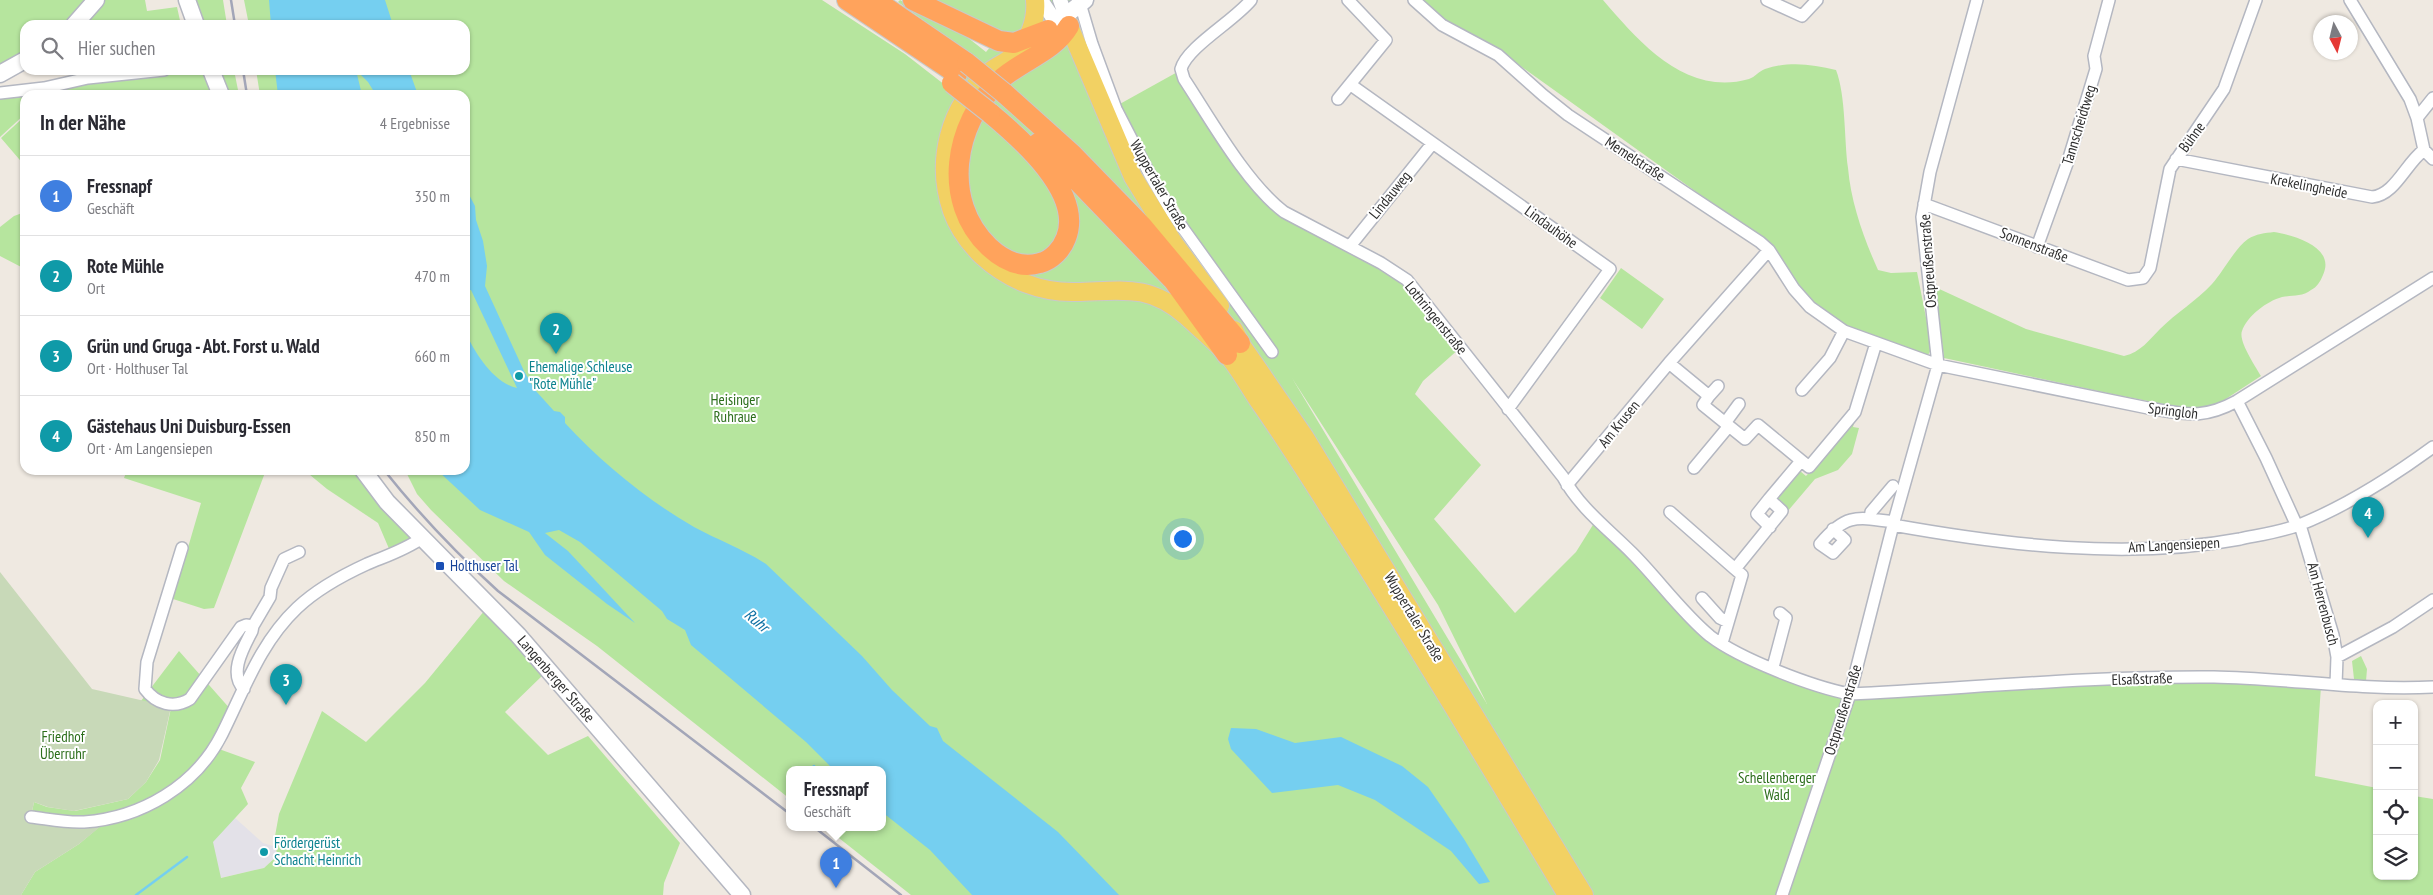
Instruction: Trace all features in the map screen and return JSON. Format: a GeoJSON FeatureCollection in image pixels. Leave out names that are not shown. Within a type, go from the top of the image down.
{"type":"FeatureCollection","features":[{"type":"Feature","properties":{"kind":"highway"},"geometry":{"type":"LineString","coordinates":[[847,0],[959,73]]}},
{"type":"Feature","properties":{"kind":"highway"},"geometry":{"type":"LineString","coordinates":[[875,0],[996,103],[1072,154],[1142,226],[1234,349]]}},
{"type":"Feature","properties":{"kind":"highway"},"geometry":{"type":"LineString","coordinates":[[913,0],[995,40],[1014,43],[1019,47],[1061,24],[1062,38],[1013,69],[990,91],[971,116],[960,146],[959,183],[965,210],[979,235],[992,250],[1006,260],[1016,264],[1040,264],[1055,254],[1063,245],[1070,218],[1067,206],[1046,169],[1018,136],[996,103]]}},
{"type":"Feature","properties":{"kind":"main road"},"geometry":{"type":"LineString","coordinates":[[78,20],[96,0]]}},
{"type":"Feature","properties":{"kind":"main road"},"geometry":{"type":"LineString","coordinates":[[187,0],[194,20]]}},
{"type":"Feature","properties":{"kind":"main road"},"geometry":{"type":"LineString","coordinates":[[1035,0],[1035,19],[1031,30],[1019,47],[989,72],[964,101],[954,119],[946,145],[947,190],[952,212],[971,245],[1005,274],[1040,288],[1076,292],[1114,289],[1131,290],[1157,297],[1234,349]]}},
{"type":"Feature","properties":{"kind":"main road"},"geometry":{"type":"LineString","coordinates":[[1081,1],[1061,24],[1133,177],[1173,242],[1225,313],[1234,349]]}},
{"type":"Feature","properties":{"kind":"main road"},"geometry":{"type":"LineString","coordinates":[[0,74],[20,63]]}},
{"type":"Feature","properties":{"kind":"main road"},"geometry":{"type":"LineString","coordinates":[[213,75],[219,90]]}},
{"type":"Feature","properties":{"kind":"main road","name":"Wuppertaler Straße"},"geometry":{"type":"LineString","coordinates":[[1234,349],[1567,895]]}},
{"type":"Feature","properties":{"kind":"main road","name":"Wuppertaler Straße"},"geometry":{"type":"LineString","coordinates":[[1234,349],[1304,436],[1584,895]]}},
{"type":"Feature","properties":{"kind":"main road","name":"Langenberger Straße"},"geometry":{"type":"LineString","coordinates":[[367,475],[387,502],[518,635],[742,895]]}},
{"type":"Feature","properties":{"kind":"street"},"geometry":{"type":"LineString","coordinates":[[1041,0],[1051,16],[1061,24]]}},
{"type":"Feature","properties":{"kind":"street"},"geometry":{"type":"LineString","coordinates":[[1060,0],[1061,24]]}},
{"type":"Feature","properties":{"kind":"street","name":"Lothringenstraße"},"geometry":{"type":"LineString","coordinates":[[1251,0],[1229,22],[1188,55],[1182,66],[1183,76],[1262,192],[1284,212],[1397,273],[1415,288],[1574,495],[1649,570],[1692,618],[1722,644],[1773,668],[1820,686],[1850,694]]}},
{"type":"Feature","properties":{"kind":"street"},"geometry":{"type":"LineString","coordinates":[[1338,99],[1386,40],[1348,0]]}},
{"type":"Feature","properties":{"kind":"street","name":"Memelstraße"},"geometry":{"type":"LineString","coordinates":[[1414,0],[1442,25],[1498,55],[1542,95],[1576,120],[1770,250],[1794,289],[1810,307],[1844,330],[1938,365]]}},
{"type":"Feature","properties":{"kind":"street"},"geometry":{"type":"LineString","coordinates":[[1766,0],[1802,16],[1816,0]]}},
{"type":"Feature","properties":{"kind":"street","name":"Ostpreußenstraße"},"geometry":{"type":"LineString","coordinates":[[1782,895],[1850,694],[1938,365],[1922,231],[1924,204],[1930,172],[1977,0]]}},
{"type":"Feature","properties":{"kind":"street","name":"Tannscheidtweg"},"geometry":{"type":"LineString","coordinates":[[2037,247],[2068,161],[2096,69],[2094,56],[2109,0]]}},
{"type":"Feature","properties":{"kind":"street","name":"Bühne"},"geometry":{"type":"LineString","coordinates":[[2143,278],[2150,268],[2170,169],[2224,89],[2256,0]]}},
{"type":"Feature","properties":{"kind":"street"},"geometry":{"type":"LineString","coordinates":[[2350,0],[2410,99],[2424,150],[2433,160]]}},
{"type":"Feature","properties":{"kind":"street","name":"Wuppertaler Straße"},"geometry":{"type":"LineString","coordinates":[[1081,1],[1116,109],[1150,175],[1172,213],[1272,352]]}},
{"type":"Feature","properties":{"kind":"street"},"geometry":{"type":"LineString","coordinates":[[26,90],[88,78],[116,75]]}},
{"type":"Feature","properties":{"kind":"street","name":"Lindauhöhe"},"geometry":{"type":"LineString","coordinates":[[1351,85],[1610,269],[1508,409]]}},
{"type":"Feature","properties":{"kind":"street"},"geometry":{"type":"LineString","coordinates":[[0,93],[20,91]]}},
{"type":"Feature","properties":{"kind":"street"},"geometry":{"type":"LineString","coordinates":[[2416,118],[2433,98]]}},
{"type":"Feature","properties":{"kind":"street","name":"Lindauweg"},"geometry":{"type":"LineString","coordinates":[[1350,246],[1432,144]]}},
{"type":"Feature","properties":{"kind":"street","name":"Krekelingheide"},"geometry":{"type":"LineString","coordinates":[[2176,159],[2372,197],[2383,195],[2416,156],[2424,150]]}},
{"type":"Feature","properties":{"kind":"street","name":"Sonnenstraße"},"geometry":{"type":"LineString","coordinates":[[1924,204],[2128,280],[2137,281],[2143,278]]}},
{"type":"Feature","properties":{"kind":"street","name":"Am Krusen"},"geometry":{"type":"LineString","coordinates":[[1567,485],[1669,363],[1770,250]]}},
{"type":"Feature","properties":{"kind":"street","name":"Springloh"},"geometry":{"type":"LineString","coordinates":[[1938,365],[2182,414],[2214,413],[2237,401],[2433,278]]}},
{"type":"Feature","properties":{"kind":"street"},"geometry":{"type":"LineString","coordinates":[[1802,390],[1830,358],[1844,330]]}},
{"type":"Feature","properties":{"kind":"street"},"geometry":{"type":"LineString","coordinates":[[1718,386],[1703,404],[1745,439],[1758,425],[1809,468],[1856,412],[1876,343]]}},
{"type":"Feature","properties":{"kind":"street"},"geometry":{"type":"LineString","coordinates":[[1669,363],[1709,396]]}},
{"type":"Feature","properties":{"kind":"street","name":"Am Herrenbusch"},"geometry":{"type":"LineString","coordinates":[[2237,401],[2298,525],[2331,627],[2336,657],[2336,685]]}},
{"type":"Feature","properties":{"kind":"street"},"geometry":{"type":"LineString","coordinates":[[1694,468],[1727,424],[1739,404]]}},
{"type":"Feature","properties":{"kind":"street","name":"Am Langensiepen"},"geometry":{"type":"LineString","coordinates":[[1894,524],[1956,537],[2025,545],[2116,548],[2209,544],[2298,525],[2350,500],[2433,447]]}},
{"type":"Feature","properties":{"kind":"street"},"geometry":{"type":"LineString","coordinates":[[1770,527],[1757,514],[1801,460]]}},
{"type":"Feature","properties":{"kind":"street"},"geometry":{"type":"LineString","coordinates":[[1870,519],[1871,512],[1893,486]]}},
{"type":"Feature","properties":{"kind":"street"},"geometry":{"type":"LineString","coordinates":[[1735,569],[1782,511],[1769,500]]}},
{"type":"Feature","properties":{"kind":"street"},"geometry":{"type":"LineString","coordinates":[[1670,512],[1742,575],[1722,644]]}},
{"type":"Feature","properties":{"kind":"street"},"geometry":{"type":"LineString","coordinates":[[1833,528],[1856,517],[1894,524]]}},
{"type":"Feature","properties":{"kind":"street"},"geometry":{"type":"LineString","coordinates":[[31,817],[65,822],[98,820],[128,814],[162,797],[181,784],[204,762],[221,736],[256,662],[274,632],[298,607],[327,585],[366,565],[410,547],[422,538]]}},
{"type":"Feature","properties":{"kind":"street"},"geometry":{"type":"LineString","coordinates":[[182,548],[147,662],[145,689],[151,696],[160,702],[177,705],[190,699],[241,627],[246,625],[253,626]]}},
{"type":"Feature","properties":{"kind":"street"},"geometry":{"type":"LineString","coordinates":[[244,689],[236,678],[237,669],[253,626],[270,597],[271,588],[284,559],[299,552]]}},
{"type":"Feature","properties":{"kind":"street"},"geometry":{"type":"LineString","coordinates":[[1702,598],[1720,618],[1728,622]]}},
{"type":"Feature","properties":{"kind":"street"},"geometry":{"type":"LineString","coordinates":[[2336,657],[2393,627],[2433,600]]}},
{"type":"Feature","properties":{"kind":"street"},"geometry":{"type":"LineString","coordinates":[[1773,668],[1786,618],[1780,613]]}},
{"type":"Feature","properties":{"kind":"street","name":"Elsaßstraße"},"geometry":{"type":"LineString","coordinates":[[1850,694],[2179,677],[2234,678],[2388,688],[2433,687]]}},
{"type":"Feature","properties":{"kind":"shaded area"},"geometry":{"type":"Polygon","coordinates":[[[234,817],[263,843],[276,847],[277,856],[264,868],[220,878],[212,842],[234,817]]]}},
{"type":"Feature","properties":{"kind":"green space"},"geometry":{"type":"Polygon","coordinates":[[[0,0],[95,0],[77,20],[20,20],[20,62],[0,73],[0,0]]]}},
{"type":"Feature","properties":{"kind":"green space"},"geometry":{"type":"Polygon","coordinates":[[[96,0],[145,0],[147,11],[177,7],[180,20],[79,20],[96,0]]]}},
{"type":"Feature","properties":{"kind":"green space"},"geometry":{"type":"Polygon","coordinates":[[[192,0],[223,0],[226,20],[198,20],[192,0]]]}},
{"type":"Feature","properties":{"kind":"green space","name":"Heisinger Ruhraue"},"geometry":{"type":"Polygon","coordinates":[[[244,0],[822,0],[905,54],[954,92],[978,60],[898,2],[900,0],[962,33],[986,52],[1001,34],[931,0],[1080,0],[1084,22],[1115,109],[1148,176],[1193,233],[1176,203],[1153,175],[1118,105],[1181,70],[1192,94],[1260,193],[1281,212],[1390,270],[1405,282],[1460,348],[1423,381],[1415,394],[1481,465],[1434,519],[1515,613],[1576,552],[1596,520],[1648,569],[1708,636],[1721,645],[1820,688],[1851,695],[1872,695],[2179,679],[2234,679],[2321,686],[2315,776],[2373,787],[2373,880],[2418,880],[2418,797],[2433,799],[2433,895],[911,895],[830,831],[886,831],[886,766],[786,766],[786,796],[597,646],[504,581],[417,494],[408,475],[470,475],[470,90],[259,90],[257,75],[470,75],[470,20],[248,20],[244,0]],[[1292,378],[1487,704],[1438,605],[1292,378]]]}},
{"type":"Feature","properties":{"kind":"green space"},"geometry":{"type":"Polygon","coordinates":[[[1419,0],[1603,0],[1648,48],[1666,62],[1685,73],[1705,80],[1726,82],[1749,79],[1765,69],[1792,64],[1818,66],[1836,70],[1842,92],[1850,181],[1859,220],[1878,270],[1891,273],[1917,272],[1932,348],[1928,355],[1920,355],[1846,327],[1812,304],[1762,239],[1512,60],[1425,7],[1419,0]]]}},
{"type":"Feature","properties":{"kind":"green space"},"geometry":{"type":"Polygon","coordinates":[[[205,75],[211,90],[61,90],[77,79],[205,75]]]}},
{"type":"Feature","properties":{"kind":"green space"},"geometry":{"type":"Polygon","coordinates":[[[217,75],[235,75],[238,90],[222,90],[217,75]]]}},
{"type":"Feature","properties":{"kind":"green space"},"geometry":{"type":"Polygon","coordinates":[[[74,80],[59,90],[20,90],[20,119],[0,137],[0,93],[74,80]]]}},
{"type":"Feature","properties":{"kind":"green space"},"geometry":{"type":"Polygon","coordinates":[[[20,121],[20,160],[1,138],[20,121]]]}},
{"type":"Feature","properties":{"kind":"green space"},"geometry":{"type":"Polygon","coordinates":[[[20,214],[20,266],[0,256],[0,227],[20,214]]]}},
{"type":"Feature","properties":{"kind":"green space"},"geometry":{"type":"Polygon","coordinates":[[[2274,232],[2302,240],[2318,250],[2324,257],[2323,275],[2317,286],[2308,292],[2276,299],[2258,310],[2248,320],[2241,335],[2248,354],[2261,376],[2212,408],[2189,409],[1944,358],[1935,287],[2026,329],[2124,356],[2140,349],[2166,323],[2206,290],[2243,243],[2257,235],[2274,232]]]}},
{"type":"Feature","properties":{"kind":"green space"},"geometry":{"type":"Polygon","coordinates":[[[1621,268],[1664,299],[1642,329],[1600,298],[1621,268]]]}},
{"type":"Feature","properties":{"kind":"green space"},"geometry":{"type":"Polygon","coordinates":[[[1855,420],[1853,427],[1859,428],[1852,454],[1838,470],[1815,479],[1787,512],[1774,501],[1800,471],[1806,476],[1855,420]]]}},
{"type":"Feature","properties":{"kind":"green space"},"geometry":{"type":"Polygon","coordinates":[[[125,475],[264,475],[214,608],[204,609],[173,599],[201,503],[124,478],[125,475]]]}},
{"type":"Feature","properties":{"kind":"green space"},"geometry":{"type":"Polygon","coordinates":[[[310,475],[365,475],[419,538],[390,551],[378,523],[327,489],[310,475]]]}},
{"type":"Feature","properties":{"kind":"green space","name":"Friedhof Überruhr"},"geometry":{"type":"Polygon","coordinates":[[[0,572],[92,689],[171,707],[159,760],[146,782],[128,799],[74,811],[48,807],[34,802],[30,821],[106,822],[79,844],[35,872],[21,895],[0,895],[0,572]]]}},
{"type":"Feature","properties":{"kind":"green space"},"geometry":{"type":"Polygon","coordinates":[[[485,610],[544,674],[505,712],[548,755],[588,736],[680,843],[664,883],[663,895],[21,895],[35,872],[79,844],[104,823],[30,821],[34,802],[47,807],[75,811],[128,799],[146,782],[160,760],[171,708],[141,701],[179,651],[232,711],[219,749],[255,762],[241,788],[248,804],[213,842],[221,878],[264,868],[277,856],[275,836],[279,814],[322,711],[366,742],[425,683],[485,610]]]}},
{"type":"Feature","properties":{"kind":"green space"},"geometry":{"type":"Polygon","coordinates":[[[2361,656],[2367,669],[2366,681],[2354,679],[2352,661],[2361,656]]]}},
{"type":"Feature","properties":{"kind":"water"},"geometry":{"type":"Polygon","coordinates":[[[269,0],[385,0],[391,20],[271,20],[269,0]]]}},
{"type":"Feature","properties":{"kind":"water"},"geometry":{"type":"Polygon","coordinates":[[[276,75],[357,75],[361,90],[277,90],[276,75]]]}},
{"type":"Feature","properties":{"kind":"water"},"geometry":{"type":"Polygon","coordinates":[[[361,75],[411,75],[416,90],[373,90],[361,75]]]}},
{"type":"Feature","properties":{"kind":"water","name":"Ruhr"},"geometry":{"type":"Polygon","coordinates":[[[470,196],[475,206],[476,220],[483,241],[487,266],[485,286],[524,371],[535,390],[554,411],[560,412],[565,417],[565,423],[626,480],[659,505],[694,527],[766,564],[862,656],[892,690],[930,726],[937,728],[943,741],[1058,832],[1119,895],[972,895],[930,850],[886,815],[886,766],[830,766],[806,742],[691,645],[685,630],[667,619],[662,611],[580,542],[559,530],[545,533],[568,551],[635,623],[607,604],[545,555],[529,532],[480,510],[442,475],[470,475],[470,341],[479,357],[492,373],[508,385],[517,388],[471,290],[470,196]]]}},
{"type":"Feature","properties":{"kind":"water"},"geometry":{"type":"Polygon","coordinates":[[[1231,728],[1256,729],[1295,743],[1341,737],[1402,766],[1428,787],[1464,839],[1490,882],[1479,884],[1451,851],[1375,800],[1338,785],[1272,793],[1231,749],[1228,739],[1231,728]]]}},
{"type":"Feature","properties":{"kind":"waterway"},"geometry":{"type":"LineString","coordinates":[[136,895],[187,857]]}},
{"type":"Feature","properties":{"kind":"railway"},"geometry":{"type":"LineString","coordinates":[[231,0],[234,20]]}},
{"type":"Feature","properties":{"kind":"railway"},"geometry":{"type":"LineString","coordinates":[[244,75],[246,90]]}},
{"type":"Feature","properties":{"kind":"railway"},"geometry":{"type":"LineString","coordinates":[[388,475],[438,533],[498,591],[786,811]]}},
{"type":"Feature","properties":{"kind":"railway"},"geometry":{"type":"LineString","coordinates":[[819,831],[901,895]]}},
{"type":"Feature","properties":{"kind":"place","name":"Rote Mühle"},"geometry":{"type":"Point","coordinates":[556,354]}},
{"type":"Feature","properties":{"kind":"place","name":"Ehemalige Schleuse \"Rote Mühle\""},"geometry":{"type":"Point","coordinates":[519,376]}},
{"type":"Feature","properties":{"kind":"place","name":"Gästehaus Uni Duisburg-Essen"},"geometry":{"type":"Point","coordinates":[2368,538]}},
{"type":"Feature","properties":{"kind":"place","name":"Holthuser Tal"},"geometry":{"type":"Point","coordinates":[440,566]}},
{"type":"Feature","properties":{"kind":"place","name":"Grün und Gruga - Abt. Forst u. Wald"},"geometry":{"type":"Point","coordinates":[286,705]}},
{"type":"Feature","properties":{"kind":"place","name":"Fördergerüst Schacht Heinrich"},"geometry":{"type":"Point","coordinates":[264,852]}},
{"type":"Feature","properties":{"kind":"place","name":"Fressnapf"},"geometry":{"type":"Point","coordinates":[836,888]}},
{"type":"Feature","properties":{"kind":"park label","name":"Schellenberger Wald"},"geometry":{"type":"Point","coordinates":[1777,786]}}]}
